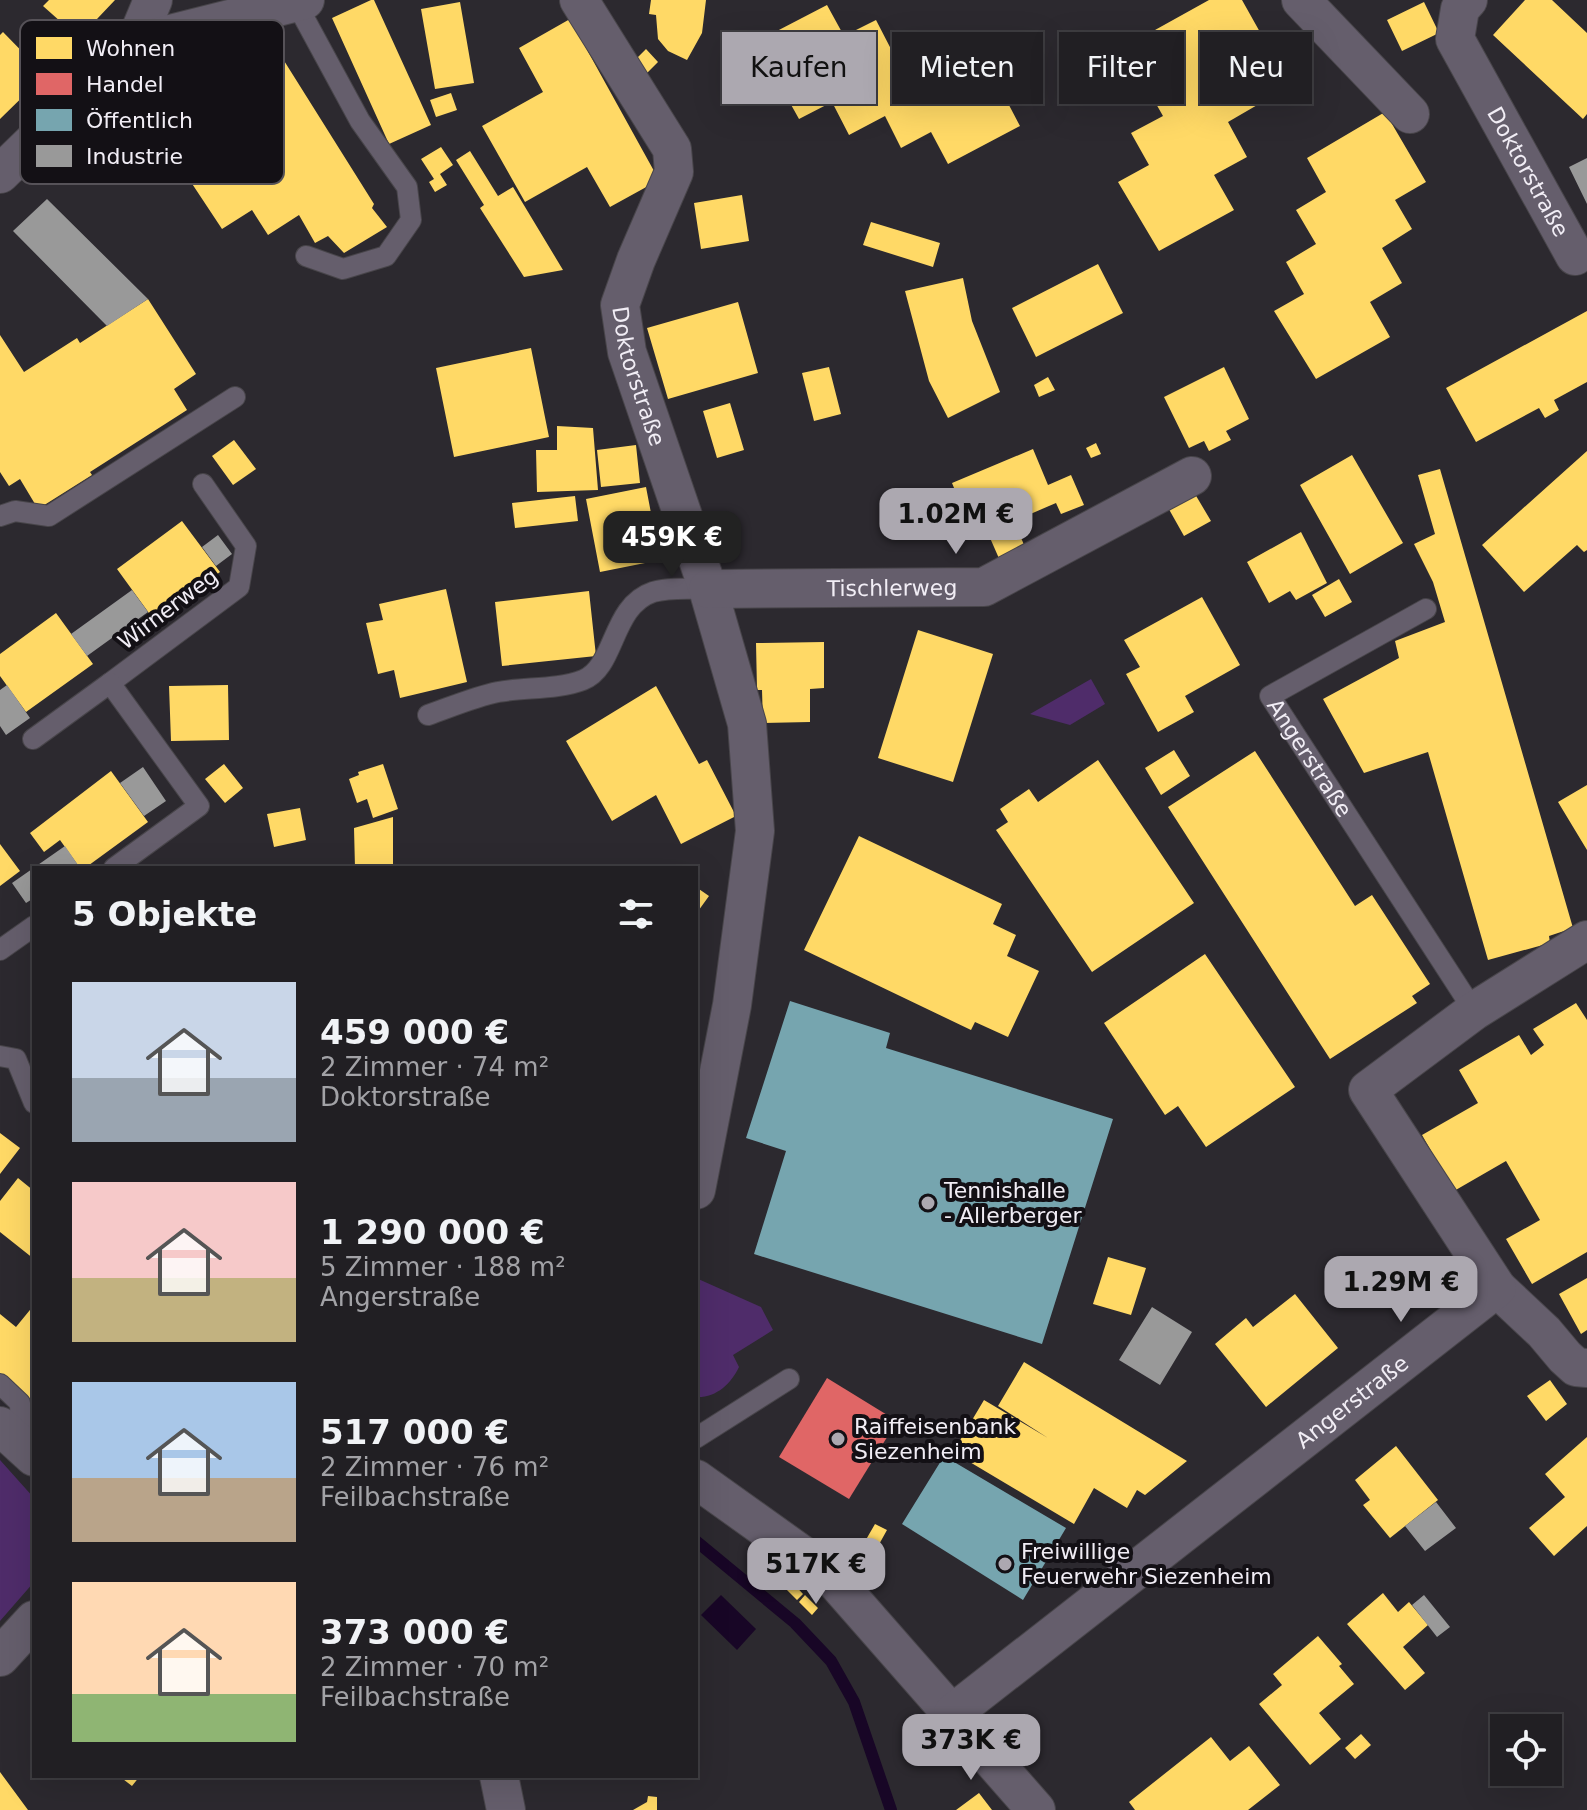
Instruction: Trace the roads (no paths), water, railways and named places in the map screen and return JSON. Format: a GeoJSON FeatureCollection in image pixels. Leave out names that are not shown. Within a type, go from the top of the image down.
{"type":"FeatureCollection","features":[{"type":"Feature","properties":{"kind":"street"},"geometry":{"type":"LineString","coordinates":[[145,20],[153,0]]}},
{"type":"Feature","properties":{"kind":"street","name":"Doktorstraße"},"geometry":{"type":"LineString","coordinates":[[579,0],[672,149],[674,172],[620,305],[627,352],[708,589],[747,724],[755,831],[732,1005],[698,1180]]}},
{"type":"Feature","properties":{"kind":"street"},"geometry":{"type":"LineString","coordinates":[[1301,0],[1410,114]]}},
{"type":"Feature","properties":{"kind":"street","name":"Doktorstraße"},"geometry":{"type":"LineString","coordinates":[[1468,0],[1460,9],[1455,39],[1575,256]]}},
{"type":"Feature","properties":{"kind":"street"},"geometry":{"type":"LineString","coordinates":[[225,20],[300,1]]}},
{"type":"Feature","properties":{"kind":"street"},"geometry":{"type":"LineString","coordinates":[[0,174],[20,155]]}},
{"type":"Feature","properties":{"kind":"street","name":"Tischlerweg"},"geometry":{"type":"LineString","coordinates":[[708,589],[984,587],[1192,476]]}},
{"type":"Feature","properties":{"kind":"street"},"geometry":{"type":"LineString","coordinates":[[1587,940],[1474,1011],[1368,1090],[1497,1288],[1576,1367],[1587,1368]]}},
{"type":"Feature","properties":{"kind":"street","name":"Angerstraße"},"geometry":{"type":"LineString","coordinates":[[953,1713],[1497,1288]]}},
{"type":"Feature","properties":{"kind":"street"},"geometry":{"type":"LineString","coordinates":[[698,1480],[829,1574],[1036,1810]]}},
{"type":"Feature","properties":{"kind":"street"},"geometry":{"type":"LineString","coordinates":[[0,1657],[32,1622]]}},
{"type":"Feature","properties":{"kind":"street"},"geometry":{"type":"LineString","coordinates":[[499,1778],[506,1810]]}},
{"type":"Feature","properties":{"kind":"lane"},"geometry":{"type":"LineString","coordinates":[[300,1],[360,121],[407,187],[411,220],[386,256],[343,269],[306,256]]}},
{"type":"Feature","properties":{"kind":"lane"},"geometry":{"type":"LineString","coordinates":[[0,516],[15,511],[49,516],[235,397]]}},
{"type":"Feature","properties":{"kind":"lane","name":"Wirnerweg"},"geometry":{"type":"LineString","coordinates":[[33,739],[239,587],[246,546],[203,484]]}},
{"type":"Feature","properties":{"kind":"lane"},"geometry":{"type":"LineString","coordinates":[[428,715],[496,693],[585,679],[598,670],[618,626],[640,600],[651,593],[669,589],[708,589]]}},
{"type":"Feature","properties":{"kind":"lane","name":"Angerstraße"},"geometry":{"type":"LineString","coordinates":[[1426,609],[1270,696],[1474,1011]]}},
{"type":"Feature","properties":{"kind":"lane"},"geometry":{"type":"LineString","coordinates":[[110,683],[199,806],[117,866]]}},
{"type":"Feature","properties":{"kind":"lane"},"geometry":{"type":"LineString","coordinates":[[0,950],[32,927]]}},
{"type":"Feature","properties":{"kind":"lane"},"geometry":{"type":"LineString","coordinates":[[0,1056],[16,1059],[32,1098]]}},
{"type":"Feature","properties":{"kind":"lane"},"geometry":{"type":"LineString","coordinates":[[698,1437],[789,1379]]}},
{"type":"Feature","properties":{"kind":"lane"},"geometry":{"type":"LineString","coordinates":[[0,1384],[20,1403],[18,1443]]}},
{"type":"Feature","properties":{"kind":"waterway"},"geometry":{"type":"LineString","coordinates":[[698,1543],[795,1623],[831,1661],[854,1702],[891,1810]]}},
{"type":"Feature","properties":{"kind":"place","name":"Tennishalle - Allerberger"},"geometry":{"type":"Point","coordinates":[928,1203]}},
{"type":"Feature","properties":{"kind":"place","name":"Raiffeisenbank Siezenheim"},"geometry":{"type":"Point","coordinates":[838,1439]}},
{"type":"Feature","properties":{"kind":"place","name":"Freiwillige Feuerwehr Siezenheim"},"geometry":{"type":"Point","coordinates":[1005,1564]}}]}
